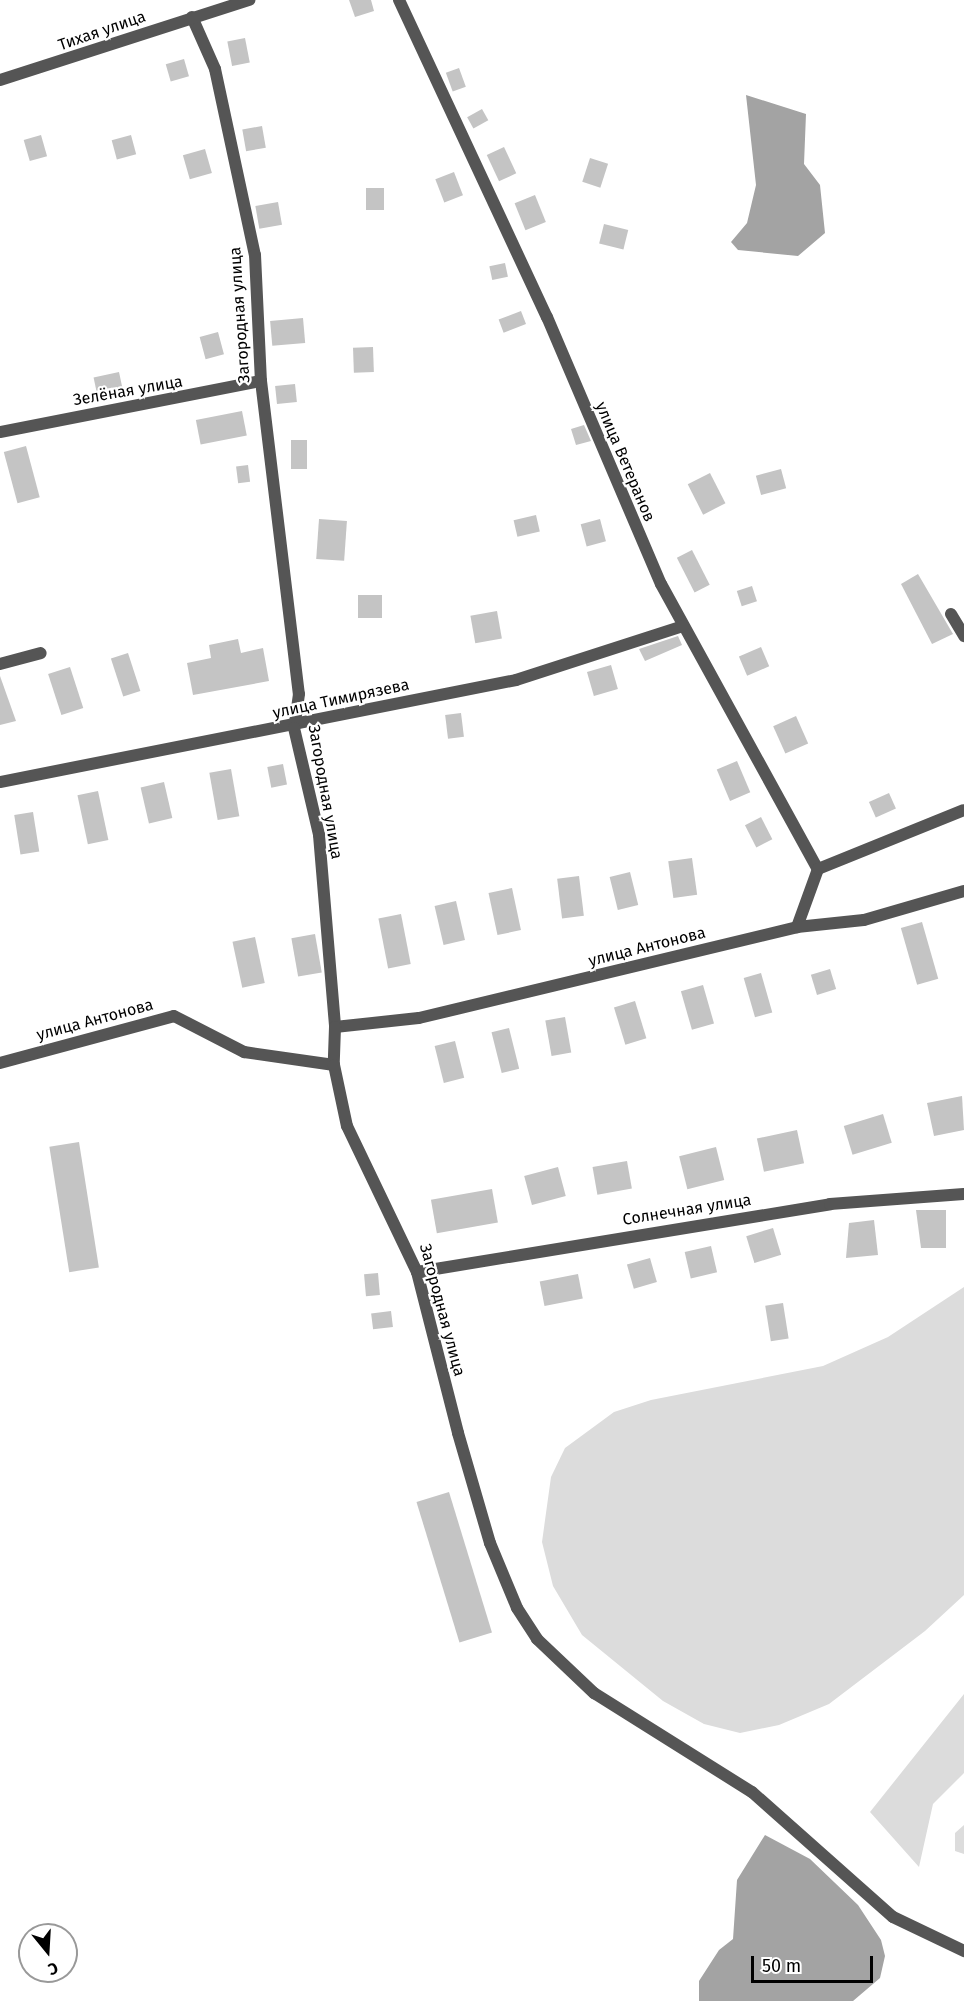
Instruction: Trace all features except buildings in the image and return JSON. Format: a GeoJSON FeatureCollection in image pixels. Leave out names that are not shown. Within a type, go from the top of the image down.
{"type":"FeatureCollection","features":[{"type":"Feature","properties":{"kind":"street","name":"Тихая улица"},"geometry":{"type":"LineString","coordinates":[[0,80],[249,0]]}},
{"type":"Feature","properties":{"kind":"street","name":"улица Ветеранов"},"geometry":{"type":"LineString","coordinates":[[399,0],[683,627],[818,869]]}},
{"type":"Feature","properties":{"kind":"street","name":"Загородная улица"},"geometry":{"type":"LineString","coordinates":[[192,17],[215,69],[255,255],[261,381],[299,694],[294,728],[319,835],[335,1027],[333,1065],[347,1126],[417,1272],[458,1433],[502,1577],[537,1639],[562,1665],[634,1720],[789,1820],[893,1917],[964,1951]]}},
{"type":"Feature","properties":{"kind":"street","name":"Зелёная улица"},"geometry":{"type":"LineString","coordinates":[[0,432],[261,381]]}},
{"type":"Feature","properties":{"kind":"street"},"geometry":{"type":"LineString","coordinates":[[951,614],[964,636]]}},
{"type":"Feature","properties":{"kind":"street","name":"улица Тимирязева"},"geometry":{"type":"LineString","coordinates":[[0,782],[226,735],[294,728],[516,680],[683,627]]}},
{"type":"Feature","properties":{"kind":"street"},"geometry":{"type":"LineString","coordinates":[[0,664],[41,653]]}},
{"type":"Feature","properties":{"kind":"street"},"geometry":{"type":"LineString","coordinates":[[797,927],[818,869],[964,810]]}},
{"type":"Feature","properties":{"kind":"street","name":"улица Антонова"},"geometry":{"type":"LineString","coordinates":[[335,1027],[420,1018],[797,927],[864,920],[964,891]]}},
{"type":"Feature","properties":{"kind":"street","name":"улица Антонова"},"geometry":{"type":"LineString","coordinates":[[0,1063],[174,1016],[244,1052],[333,1065]]}},
{"type":"Feature","properties":{"kind":"street","name":"Солнечная улица"},"geometry":{"type":"LineString","coordinates":[[417,1272],[830,1204],[964,1194]]}},
{"type":"Feature","properties":{"kind":"shaded area"},"geometry":{"type":"Polygon","coordinates":[[[746,95],[806,114],[804,164],[820,185],[825,233],[798,256],[738,250],[731,242],[747,223],[756,185],[746,95]]]}},
{"type":"Feature","properties":{"kind":"shaded area"},"geometry":{"type":"Polygon","coordinates":[[[964,1287],[964,1595],[925,1631],[829,1704],[779,1725],[740,1733],[704,1724],[663,1701],[582,1635],[553,1586],[542,1542],[551,1477],[565,1448],[614,1412],[651,1400],[823,1366],[888,1337],[964,1287]]]}},
{"type":"Feature","properties":{"kind":"shaded area"},"geometry":{"type":"Polygon","coordinates":[[[964,1694],[964,1773],[933,1804],[919,1867],[870,1812],[964,1694]]]}},
{"type":"Feature","properties":{"kind":"shaded area"},"geometry":{"type":"Polygon","coordinates":[[[964,1825],[964,1854],[955,1851],[955,1833],[964,1825]]]}},
{"type":"Feature","properties":{"kind":"shaded area"},"geometry":{"type":"Polygon","coordinates":[[[765,1835],[810,1859],[858,1905],[881,1940],[885,1956],[880,1978],[853,2001],[699,2001],[699,1981],[719,1950],[733,1939],[737,1880],[765,1835]]]}}]}
